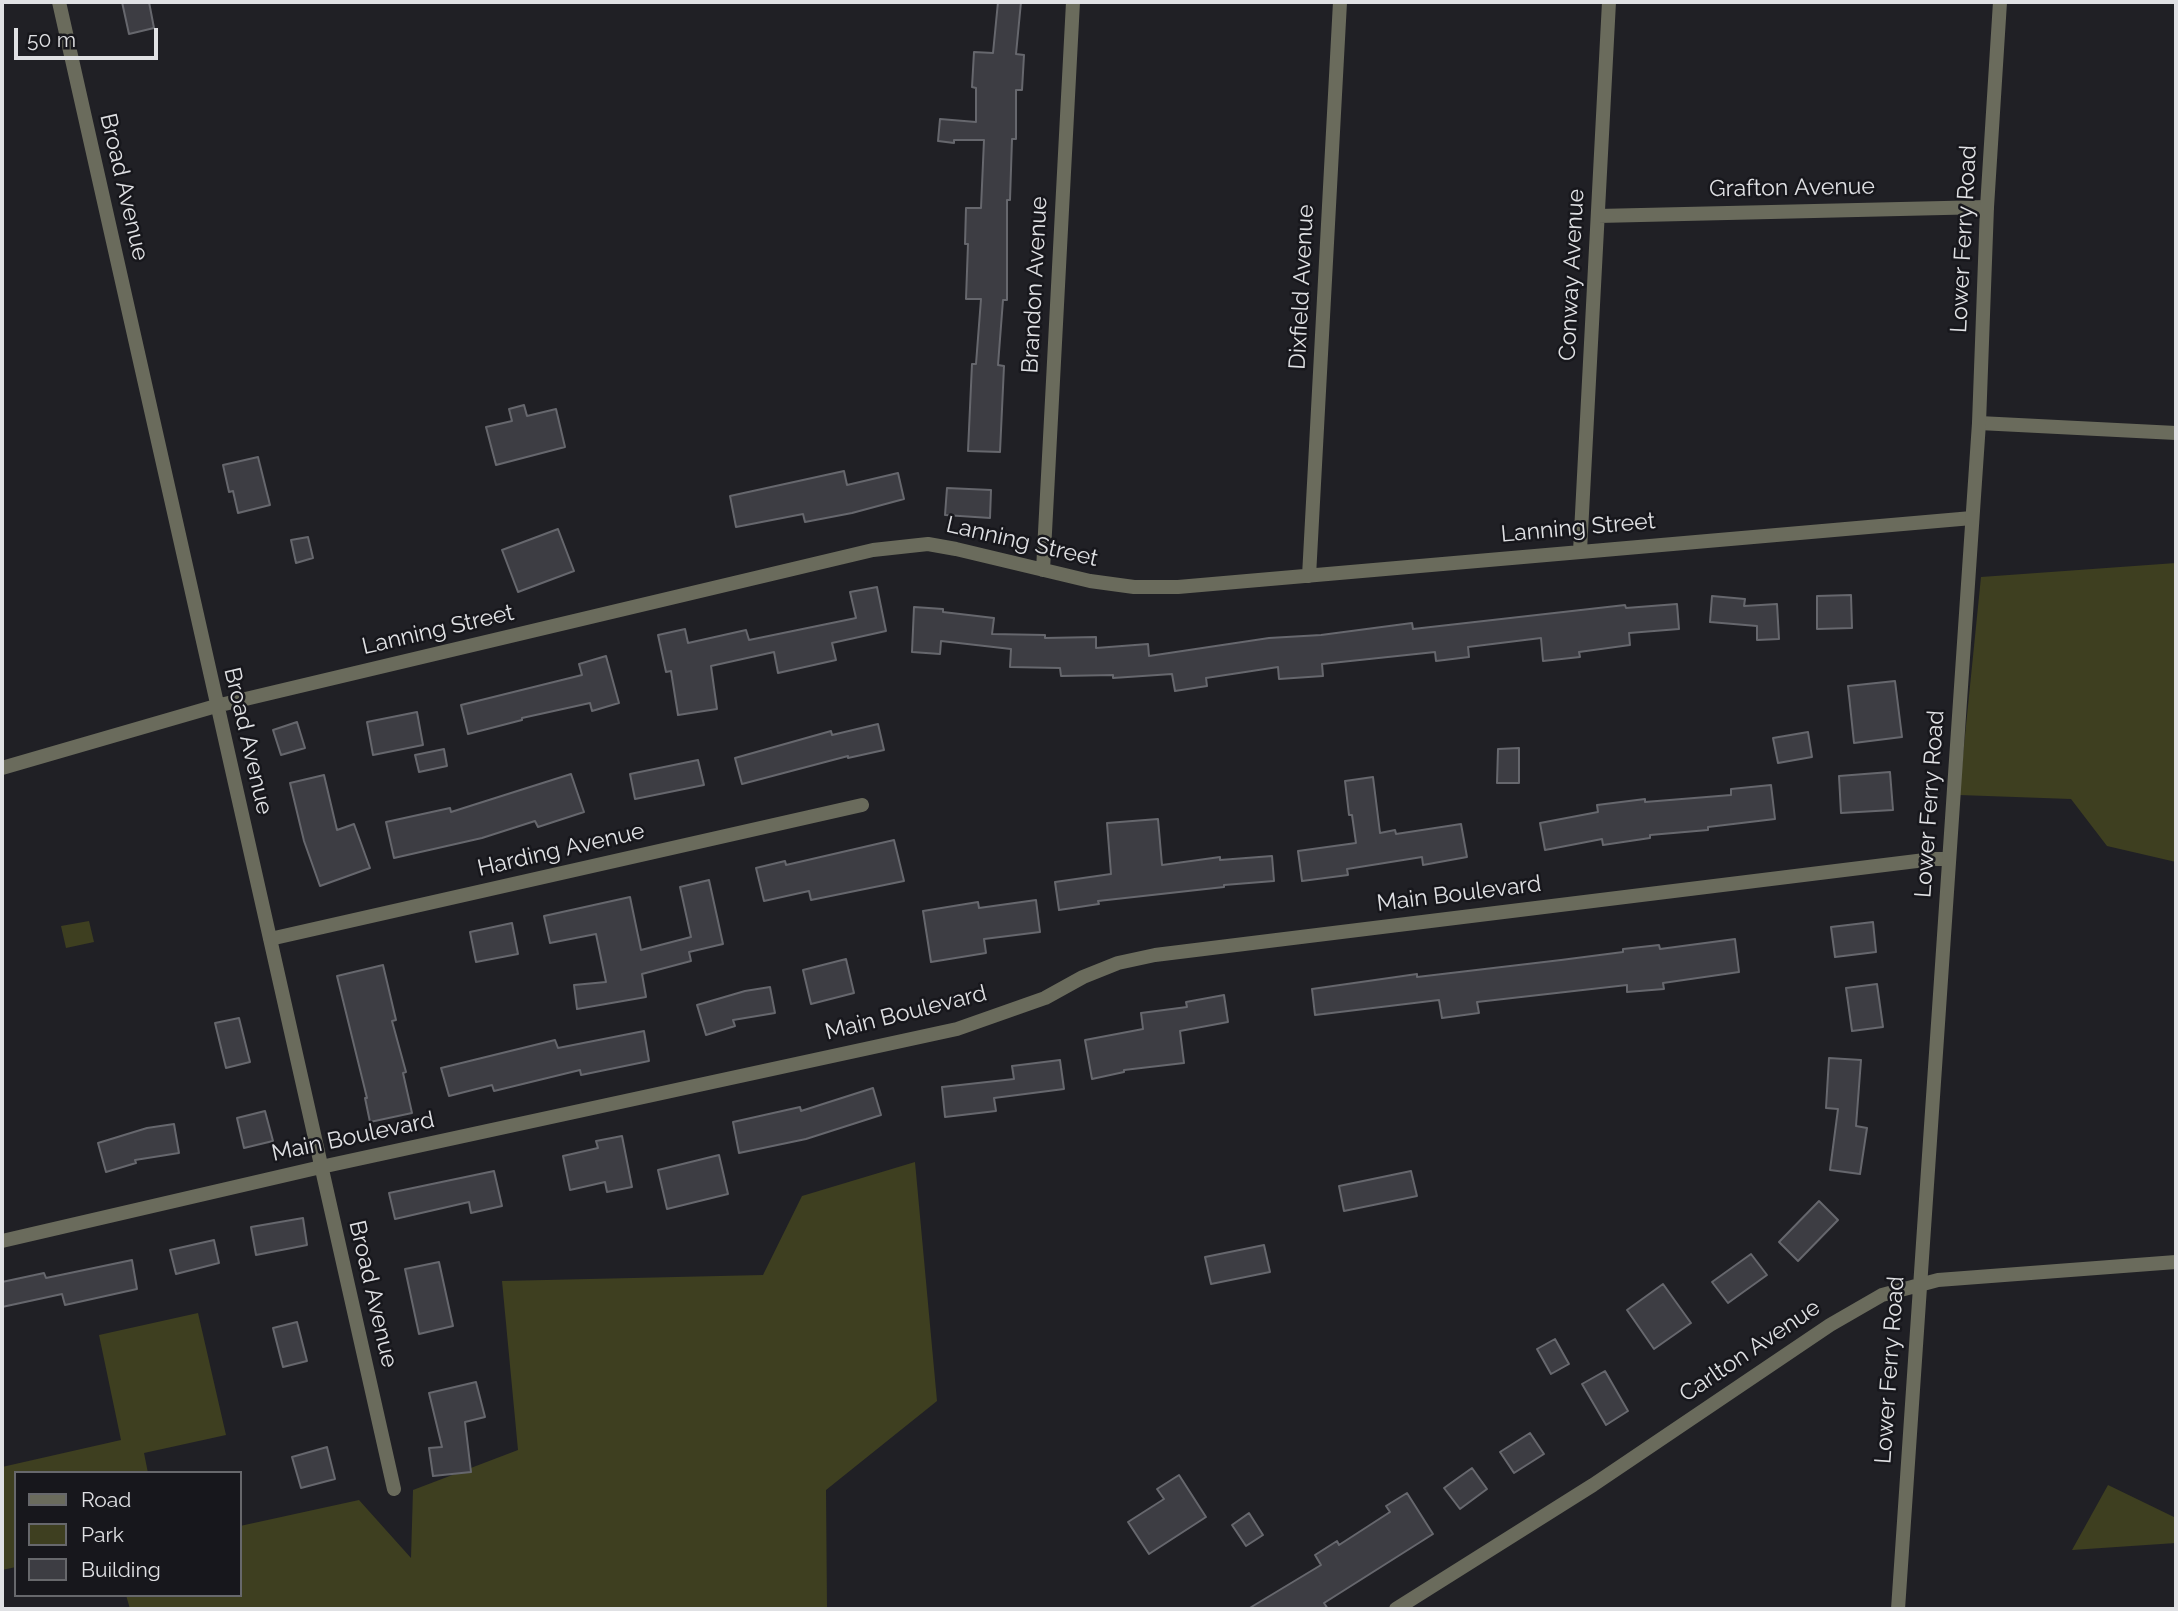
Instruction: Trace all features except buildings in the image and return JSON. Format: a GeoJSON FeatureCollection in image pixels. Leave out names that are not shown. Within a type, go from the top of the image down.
{"type":"FeatureCollection","features":[{"type":"Feature","properties":{"kind":"street","name":"Broad Avenue"},"geometry":{"type":"LineString","coordinates":[[59,2],[394,1489]]}},
{"type":"Feature","properties":{"kind":"street","name":"Brandon Avenue"},"geometry":{"type":"LineString","coordinates":[[1042,570],[1073,2]]}},
{"type":"Feature","properties":{"kind":"street","name":"Dixfield Avenue"},"geometry":{"type":"LineString","coordinates":[[1309,576],[1340,2]]}},
{"type":"Feature","properties":{"kind":"street","name":"Conway Avenue"},"geometry":{"type":"LineString","coordinates":[[1580,551],[1609,2]]}},
{"type":"Feature","properties":{"kind":"street","name":"Lower Ferry Road"},"geometry":{"type":"LineString","coordinates":[[1898,1609],[1918,1284],[1979,423],[1987,207],[2000,2]]}},
{"type":"Feature","properties":{"kind":"street","name":"Grafton Avenue"},"geometry":{"type":"LineString","coordinates":[[1598,216],[1987,207]]}},
{"type":"Feature","properties":{"kind":"street"},"geometry":{"type":"LineString","coordinates":[[1979,423],[2176,433]]}},
{"type":"Feature","properties":{"kind":"street","name":"Lanning Street"},"geometry":{"type":"LineString","coordinates":[[2,768],[216,706],[887,547],[928,544],[1090,581],[1134,587],[1178,587],[1972,518]]}},
{"type":"Feature","properties":{"kind":"street","name":"Harding Avenue"},"geometry":{"type":"LineString","coordinates":[[270,939],[862,805]]}},
{"type":"Feature","properties":{"kind":"street","name":"Main Boulevard"},"geometry":{"type":"LineString","coordinates":[[2,1241],[321,1167],[957,1029],[1045,998],[1083,977],[1118,963],[1155,955],[1919,860],[1950,859]]}},
{"type":"Feature","properties":{"kind":"street","name":"Carlton Avenue"},"geometry":{"type":"LineString","coordinates":[[1396,1609],[1593,1485],[1861,1305],[1882,1294],[1938,1280],[2176,1262]]}},
{"type":"Feature","properties":{"kind":"green space"},"geometry":{"type":"Polygon","coordinates":[[[2176,563],[2176,862],[2107,846],[2071,799],[1959,795],[1981,577],[2176,563]]]}},
{"type":"Feature","properties":{"kind":"green space"},"geometry":{"type":"Polygon","coordinates":[[[89,921],[94,942],[66,948],[61,926],[89,921]]]}},
{"type":"Feature","properties":{"kind":"green space"},"geometry":{"type":"Polygon","coordinates":[[[915,1162],[937,1401],[826,1490],[827,1609],[130,1609],[127,1597],[242,1597],[242,1526],[359,1500],[411,1558],[413,1490],[518,1450],[502,1281],[763,1275],[802,1196],[915,1162]]]}},
{"type":"Feature","properties":{"kind":"green space"},"geometry":{"type":"Polygon","coordinates":[[[198,1313],[226,1435],[144,1453],[148,1471],[14,1471],[14,1567],[2,1570],[2,1467],[121,1440],[99,1335],[198,1313]]]}},
{"type":"Feature","properties":{"kind":"green space"},"geometry":{"type":"Polygon","coordinates":[[[2108,1485],[2176,1518],[2176,1543],[2072,1550],[2108,1485]]]}}]}
